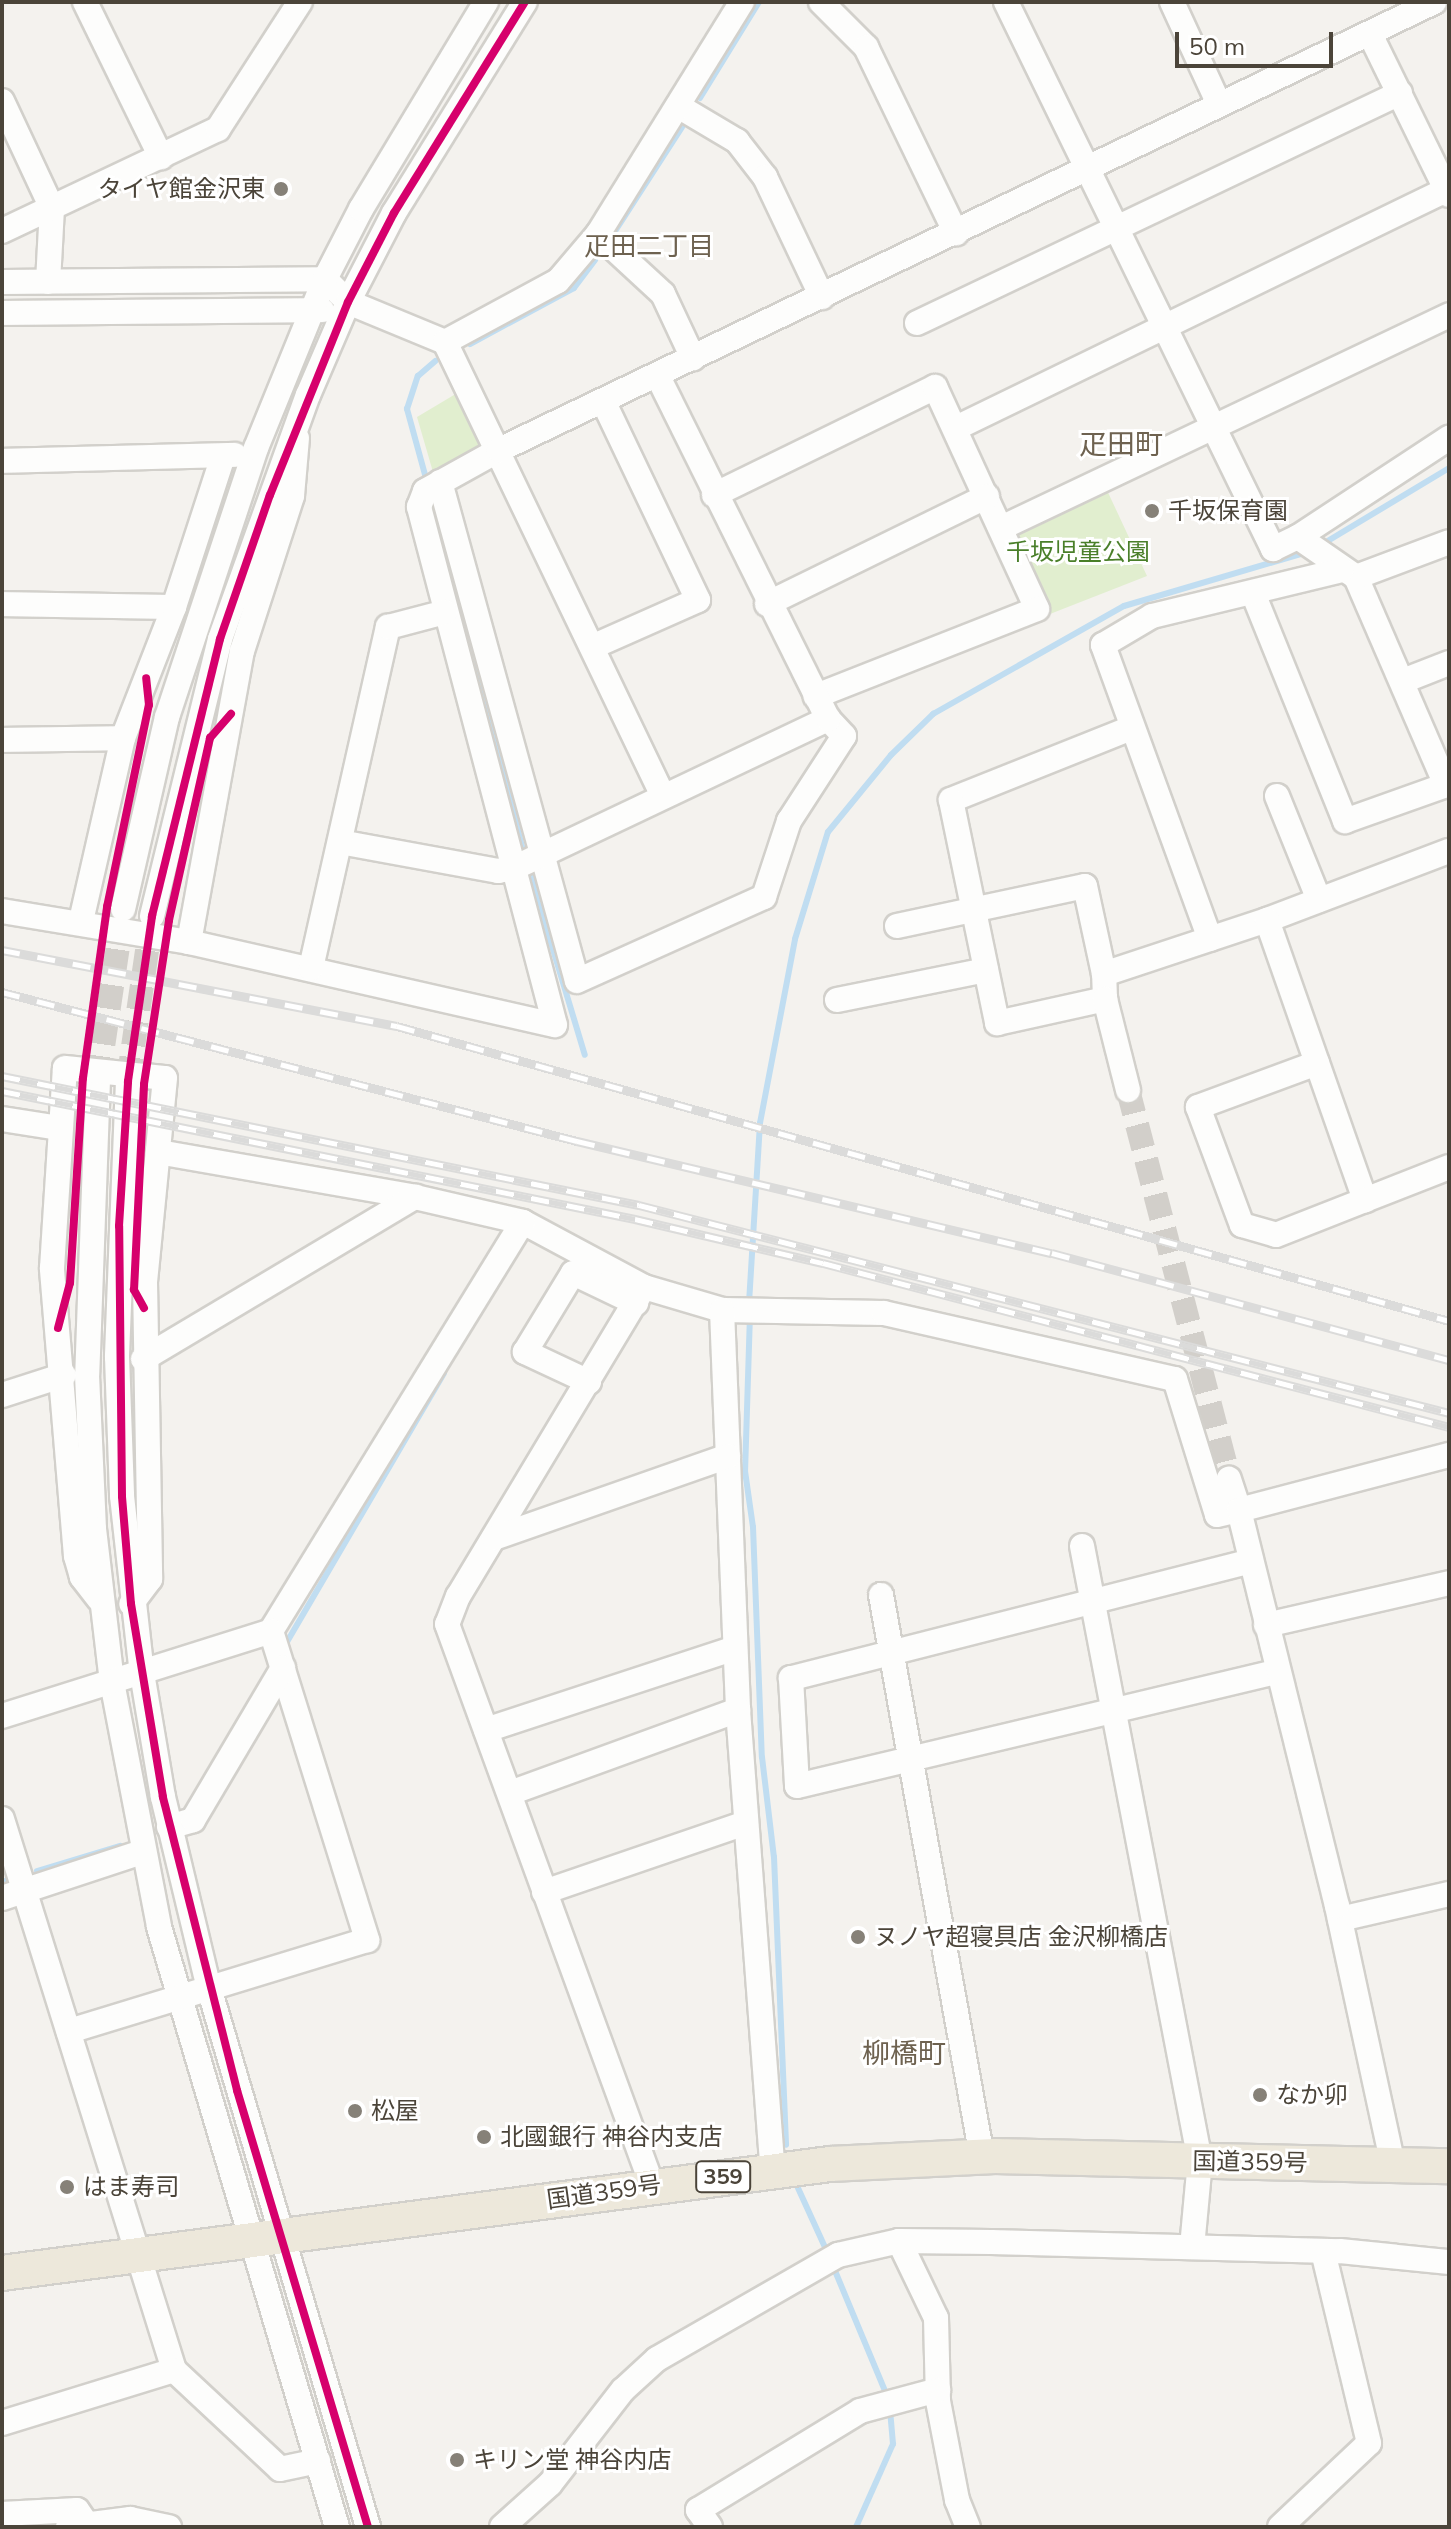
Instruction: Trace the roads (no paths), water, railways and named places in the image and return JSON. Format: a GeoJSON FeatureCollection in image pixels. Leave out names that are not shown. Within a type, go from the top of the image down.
{"type":"FeatureCollection","features":[{"type":"Feature","properties":{"kind":"highway","name":"国道359号"},"geometry":{"type":"LineString","coordinates":[[2,2273],[773,2171],[982,2157],[1449,2166]]}},
{"type":"Feature","properties":{"kind":"street"},"geometry":{"type":"LineString","coordinates":[[85,2],[161,157]]}},
{"type":"Feature","properties":{"kind":"street"},"geometry":{"type":"LineString","coordinates":[[2,231],[218,129],[300,2]]}},
{"type":"Feature","properties":{"kind":"street"},"geometry":{"type":"LineString","coordinates":[[123,909],[167,717],[256,448],[325,279],[393,151],[486,2]]}},
{"type":"Feature","properties":{"kind":"street"},"geometry":{"type":"LineString","coordinates":[[152,916],[220,639],[297,424],[348,302],[394,213],[525,2]]}},
{"type":"Feature","properties":{"kind":"street"},"geometry":{"type":"LineString","coordinates":[[445,342],[558,281],[598,234],[742,2]]}},
{"type":"Feature","properties":{"kind":"street"},"geometry":{"type":"LineString","coordinates":[[821,2],[866,47],[956,233]]}},
{"type":"Feature","properties":{"kind":"street"},"geometry":{"type":"LineString","coordinates":[[1006,2],[1273,549],[1327,558],[1449,542]]}},
{"type":"Feature","properties":{"kind":"street"},"geometry":{"type":"LineString","coordinates":[[1172,2],[1219,104]]}},
{"type":"Feature","properties":{"kind":"street"},"geometry":{"type":"LineString","coordinates":[[2,911],[81,921],[189,942],[555,1025],[419,507],[433,486],[499,450],[1434,2]]}},
{"type":"Feature","properties":{"kind":"street"},"geometry":{"type":"LineString","coordinates":[[956,428],[1448,193],[1370,34]]}},
{"type":"Feature","properties":{"kind":"street"},"geometry":{"type":"LineString","coordinates":[[917,323],[1400,93]]}},
{"type":"Feature","properties":{"kind":"street"},"geometry":{"type":"LineString","coordinates":[[2,101],[52,208],[48,282]]}},
{"type":"Feature","properties":{"kind":"street"},"geometry":{"type":"LineString","coordinates":[[678,106],[737,141],[765,177],[822,297]]}},
{"type":"Feature","properties":{"kind":"street"},"geometry":{"type":"LineString","coordinates":[[598,234],[663,294],[693,358]]}},
{"type":"Feature","properties":{"kind":"street"},"geometry":{"type":"LineString","coordinates":[[2,282],[325,279],[348,302],[445,342],[663,796]]}},
{"type":"Feature","properties":{"kind":"street"},"geometry":{"type":"LineString","coordinates":[[2,313],[311,313],[348,302]]}},
{"type":"Feature","properties":{"kind":"street"},"geometry":{"type":"LineString","coordinates":[[1001,528],[1449,315]]}},
{"type":"Feature","properties":{"kind":"street"},"geometry":{"type":"LineString","coordinates":[[433,486],[577,981],[764,897],[789,821],[844,736],[828,719],[767,604],[657,375]]}},
{"type":"Feature","properties":{"kind":"street"},"geometry":{"type":"LineString","coordinates":[[714,495],[935,387],[956,428],[1037,609],[816,696]]}},
{"type":"Feature","properties":{"kind":"street"},"geometry":{"type":"LineString","coordinates":[[592,647],[698,600],[603,401]]}},
{"type":"Feature","properties":{"kind":"street"},"geometry":{"type":"LineString","coordinates":[[189,942],[242,651],[292,496],[297,424]]}},
{"type":"Feature","properties":{"kind":"street"},"geometry":{"type":"LineString","coordinates":[[1210,939],[1103,645],[1152,616],[1253,593],[1327,558],[1449,438]]}},
{"type":"Feature","properties":{"kind":"street"},"geometry":{"type":"LineString","coordinates":[[2,461],[222,459],[256,448]]}},
{"type":"Feature","properties":{"kind":"street"},"geometry":{"type":"LineString","coordinates":[[81,921],[123,738],[174,607],[222,459]]}},
{"type":"Feature","properties":{"kind":"street"},"geometry":{"type":"LineString","coordinates":[[767,604],[987,496]]}},
{"type":"Feature","properties":{"kind":"street"},"geometry":{"type":"LineString","coordinates":[[1253,593],[1345,821],[1448,784],[1403,681],[1327,558]]}},
{"type":"Feature","properties":{"kind":"street"},"geometry":{"type":"LineString","coordinates":[[2,604],[174,607]]}},
{"type":"Feature","properties":{"kind":"street"},"geometry":{"type":"LineString","coordinates":[[311,968],[388,627],[445,612]]}},
{"type":"Feature","properties":{"kind":"street"},"geometry":{"type":"LineString","coordinates":[[1403,681],[1449,663]]}},
{"type":"Feature","properties":{"kind":"street"},"geometry":{"type":"LineString","coordinates":[[340,842],[498,871],[514,868],[828,719]]}},
{"type":"Feature","properties":{"kind":"street"},"geometry":{"type":"LineString","coordinates":[[1105,999],[997,1023],[951,800],[1131,728]]}},
{"type":"Feature","properties":{"kind":"street"},"geometry":{"type":"LineString","coordinates":[[2,740],[123,738]]}},
{"type":"Feature","properties":{"kind":"street"},"geometry":{"type":"LineString","coordinates":[[1277,796],[1319,900]]}},
{"type":"Feature","properties":{"kind":"street"},"geometry":{"type":"LineString","coordinates":[[1104,974],[1267,920],[1449,851]]}},
{"type":"Feature","properties":{"kind":"street"},"geometry":{"type":"LineString","coordinates":[[897,926],[973,907],[1085,886],[1104,974],[1105,999],[1128,1090]]}},
{"type":"Feature","properties":{"kind":"street"},"geometry":{"type":"LineString","coordinates":[[1267,920],[1365,1200]]}},
{"type":"Feature","properties":{"kind":"street"},"geometry":{"type":"LineString","coordinates":[[837,1000],[986,970]]}},
{"type":"Feature","properties":{"kind":"street"},"geometry":{"type":"LineString","coordinates":[[1317,1063],[1198,1107],[1242,1225],[1276,1235],[1449,1167]]}},
{"type":"Feature","properties":{"kind":"street"},"geometry":{"type":"LineString","coordinates":[[101,1601],[82,1577],[76,1556],[64,1375],[52,1268],[65,1068],[165,1078],[143,1359],[150,1579],[131,1604]]}},
{"type":"Feature","properties":{"kind":"street"},"geometry":{"type":"LineString","coordinates":[[98,1080],[87,1375],[101,1601],[142,1852],[179,1997],[269,2237],[368,2527]]}},
{"type":"Feature","properties":{"kind":"street"},"geometry":{"type":"LineString","coordinates":[[128,1081],[117,1357],[131,1604],[169,1827],[269,2237],[318,2461],[337,2527]]}},
{"type":"Feature","properties":{"kind":"street"},"geometry":{"type":"LineString","coordinates":[[2,1119],[59,1128]]}},
{"type":"Feature","properties":{"kind":"street"},"geometry":{"type":"LineString","coordinates":[[158,1152],[415,1197],[523,1222],[640,1295]]}},
{"type":"Feature","properties":{"kind":"street"},"geometry":{"type":"LineString","coordinates":[[143,1359],[415,1197]]}},
{"type":"Feature","properties":{"kind":"street"},"geometry":{"type":"LineString","coordinates":[[169,1827],[193,1820],[278,1652],[523,1222]]}},
{"type":"Feature","properties":{"kind":"street"},"geometry":{"type":"LineString","coordinates":[[589,1382],[525,1352],[573,1273],[640,1295],[722,1310],[884,1313],[1175,1379],[1217,1515],[1449,1455]]}},
{"type":"Feature","properties":{"kind":"street"},"geometry":{"type":"LineString","coordinates":[[640,1295],[494,1538],[447,1624],[652,2185]]}},
{"type":"Feature","properties":{"kind":"street"},"geometry":{"type":"LineString","coordinates":[[722,1310],[738,1710],[773,2171]]}},
{"type":"Feature","properties":{"kind":"street"},"geometry":{"type":"LineString","coordinates":[[2,1395],[64,1375]]}},
{"type":"Feature","properties":{"kind":"street"},"geometry":{"type":"LineString","coordinates":[[494,1538],[728,1456]]}},
{"type":"Feature","properties":{"kind":"street"},"geometry":{"type":"LineString","coordinates":[[1229,1479],[1340,1919],[1393,2165]]}},
{"type":"Feature","properties":{"kind":"street"},"geometry":{"type":"LineString","coordinates":[[1082,1546],[1200,2161],[1192,2247]]}},
{"type":"Feature","properties":{"kind":"street"},"geometry":{"type":"LineString","coordinates":[[1251,1561],[892,1649],[791,1678],[797,1786],[1277,1672]]}},
{"type":"Feature","properties":{"kind":"street"},"geometry":{"type":"LineString","coordinates":[[1266,1625],[1449,1583]]}},
{"type":"Feature","properties":{"kind":"street"},"geometry":{"type":"LineString","coordinates":[[881,1595],[982,2157]]}},
{"type":"Feature","properties":{"kind":"street"},"geometry":{"type":"LineString","coordinates":[[486,1730],[735,1648]]}},
{"type":"Feature","properties":{"kind":"street"},"geometry":{"type":"LineString","coordinates":[[2,1716],[142,1673],[278,1652]]}},
{"type":"Feature","properties":{"kind":"street"},"geometry":{"type":"LineString","coordinates":[[69,2031],[367,1940],[278,1652]]}},
{"type":"Feature","properties":{"kind":"street"},"geometry":{"type":"LineString","coordinates":[[510,1793],[738,1710]]}},
{"type":"Feature","properties":{"kind":"street"},"geometry":{"type":"LineString","coordinates":[[2,1819],[14,1895],[69,2031],[174,2370],[280,2469],[318,2461]]}},
{"type":"Feature","properties":{"kind":"street"},"geometry":{"type":"LineString","coordinates":[[544,1892],[746,1823]]}},
{"type":"Feature","properties":{"kind":"street"},"geometry":{"type":"LineString","coordinates":[[14,1895],[142,1852]]}},
{"type":"Feature","properties":{"kind":"street"},"geometry":{"type":"LineString","coordinates":[[1340,1919],[1449,1894]]}},
{"type":"Feature","properties":{"kind":"street"},"geometry":{"type":"LineString","coordinates":[[899,2241],[936,2318],[938,2390],[957,2500],[968,2527]]}},
{"type":"Feature","properties":{"kind":"street"},"geometry":{"type":"LineString","coordinates":[[519,2523],[623,2390],[657,2359],[832,2258],[899,2241],[1323,2251],[1449,2262]]}},
{"type":"Feature","properties":{"kind":"street"},"geometry":{"type":"LineString","coordinates":[[1280,2527],[1369,2443],[1323,2251]]}},
{"type":"Feature","properties":{"kind":"street"},"geometry":{"type":"LineString","coordinates":[[2,2423],[174,2370]]}},
{"type":"Feature","properties":{"kind":"street"},"geometry":{"type":"LineString","coordinates":[[710,2527],[698,2510],[860,2411],[938,2390]]}},
{"type":"Feature","properties":{"kind":"street"},"geometry":{"type":"LineString","coordinates":[[2,2514],[77,2510],[78,2526],[133,2523],[169,2527]]}},
{"type":"Feature","properties":{"kind":"waterway"},"geometry":{"type":"LineString","coordinates":[[700,98],[759,2]]}},
{"type":"Feature","properties":{"kind":"waterway"},"geometry":{"type":"LineString","coordinates":[[615,231],[682,127]]}},
{"type":"Feature","properties":{"kind":"waterway"},"geometry":{"type":"LineString","coordinates":[[470,344],[574,288],[595,260]]}},
{"type":"Feature","properties":{"kind":"waterway"},"geometry":{"type":"LineString","coordinates":[[427,482],[407,409],[418,376],[435,361]]}},
{"type":"Feature","properties":{"kind":"waterway"},"geometry":{"type":"LineString","coordinates":[[1321,545],[1449,468]]}},
{"type":"Feature","properties":{"kind":"waterway"},"geometry":{"type":"LineString","coordinates":[[431,497],[524,853]]}},
{"type":"Feature","properties":{"kind":"waterway"},"geometry":{"type":"LineString","coordinates":[[749,1303],[760,1123],[795,939],[828,832],[891,755],[933,714],[1124,606],[1307,552]]}},
{"type":"Feature","properties":{"kind":"waterway"},"geometry":{"type":"LineString","coordinates":[[529,870],[585,1055]]}},
{"type":"Feature","properties":{"kind":"waterway"},"geometry":{"type":"LineString","coordinates":[[750,1314],[745,1471],[753,1527],[762,1757],[774,1857],[786,2145]]}},
{"type":"Feature","properties":{"kind":"waterway"},"geometry":{"type":"LineString","coordinates":[[284,1647],[444,1373]]}},
{"type":"Feature","properties":{"kind":"waterway"},"geometry":{"type":"LineString","coordinates":[[37,1871],[120,1846]]}},
{"type":"Feature","properties":{"kind":"waterway"},"geometry":{"type":"LineString","coordinates":[[2,1882],[6,1881]]}},
{"type":"Feature","properties":{"kind":"waterway"},"geometry":{"type":"LineString","coordinates":[[798,2188],[829,2256]]}},
{"type":"Feature","properties":{"kind":"waterway"},"geometry":{"type":"LineString","coordinates":[[833,2266],[887,2396]]}},
{"type":"Feature","properties":{"kind":"waterway"},"geometry":{"type":"LineString","coordinates":[[856,2527],[893,2444],[890,2411]]}},
{"type":"Feature","properties":{"kind":"tunnel"},"geometry":{"type":"LineString","coordinates":[[98,1080],[123,912]]}},
{"type":"Feature","properties":{"kind":"tunnel"},"geometry":{"type":"LineString","coordinates":[[128,1081],[152,916]]}},
{"type":"Feature","properties":{"kind":"tunnel"},"geometry":{"type":"LineString","coordinates":[[1128,1090],[1229,1479]]}},
{"type":"Feature","properties":{"kind":"railway"},"geometry":{"type":"LineString","coordinates":[[2,950],[397,1026],[1449,1321]]}},
{"type":"Feature","properties":{"kind":"railway"},"geometry":{"type":"LineString","coordinates":[[2,992],[577,1141],[1052,1253],[1449,1360]]}},
{"type":"Feature","properties":{"kind":"railway"},"geometry":{"type":"LineString","coordinates":[[2,1076],[639,1205],[1449,1413]]}},
{"type":"Feature","properties":{"kind":"railway"},"geometry":{"type":"LineString","coordinates":[[2,1091],[635,1219],[823,1263],[1449,1427]]}},
{"type":"Feature","properties":{"kind":"place","name":"タイヤ館金沢東"},"geometry":{"type":"Point","coordinates":[281,189]}},
{"type":"Feature","properties":{"kind":"place","name":"千坂保育園"},"geometry":{"type":"Point","coordinates":[1152,511]}},
{"type":"Feature","properties":{"kind":"place","name":"ヌノヤ超寝具店 金沢柳橋店"},"geometry":{"type":"Point","coordinates":[858,1937]}},
{"type":"Feature","properties":{"kind":"place","name":"なか卯"},"geometry":{"type":"Point","coordinates":[1260,2095]}},
{"type":"Feature","properties":{"kind":"place","name":"松屋"},"geometry":{"type":"Point","coordinates":[355,2111]}},
{"type":"Feature","properties":{"kind":"place","name":"北國銀行 神谷内支店"},"geometry":{"type":"Point","coordinates":[484,2137]}},
{"type":"Feature","properties":{"kind":"place","name":"はま寿司"},"geometry":{"type":"Point","coordinates":[67,2187]}},
{"type":"Feature","properties":{"kind":"place","name":"キリン堂 神谷内店"},"geometry":{"type":"Point","coordinates":[457,2460]}},
{"type":"Feature","properties":{"kind":"district","name":"疋田二丁目"},"geometry":{"type":"Point","coordinates":[649,246]}},
{"type":"Feature","properties":{"kind":"district","name":"疋田町"},"geometry":{"type":"Point","coordinates":[1121,444]}},
{"type":"Feature","properties":{"kind":"district","name":"柳橋町"},"geometry":{"type":"Point","coordinates":[904,2053]}},
{"type":"Feature","properties":{"kind":"park label","name":"千坂児童公園"},"geometry":{"type":"Point","coordinates":[1078,552]}}]}
